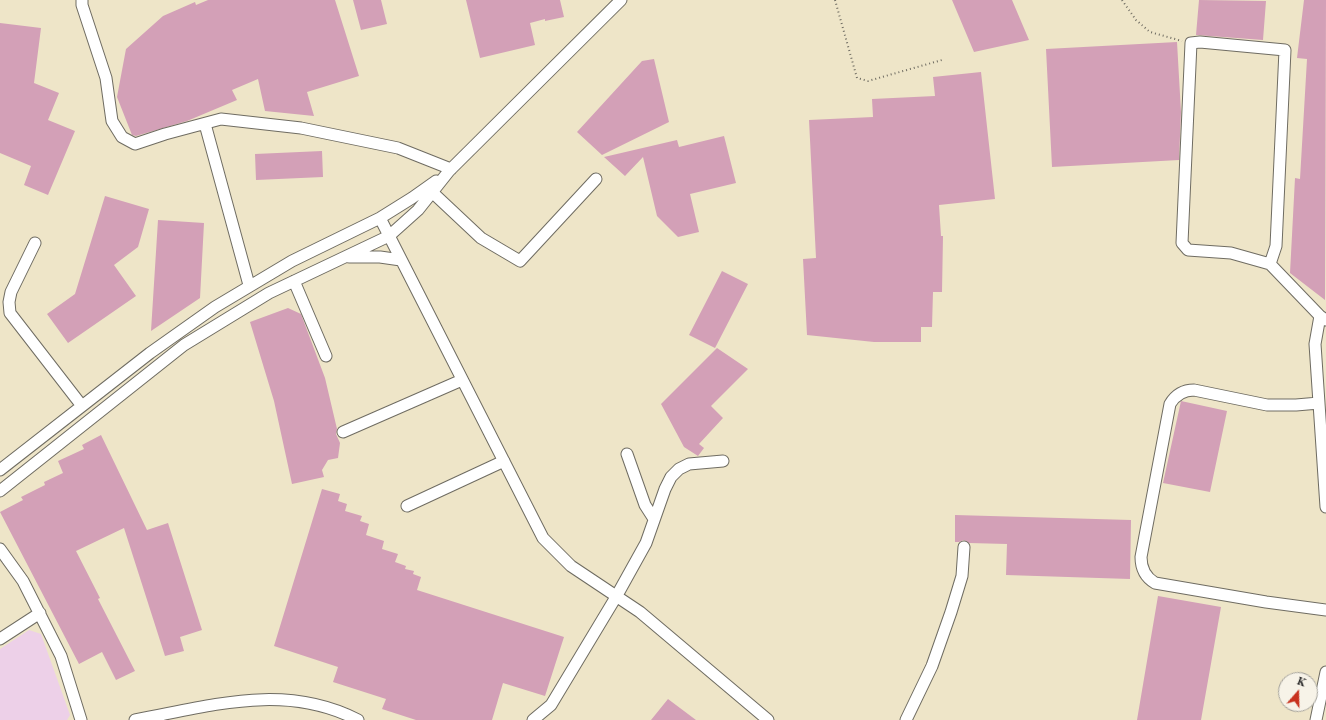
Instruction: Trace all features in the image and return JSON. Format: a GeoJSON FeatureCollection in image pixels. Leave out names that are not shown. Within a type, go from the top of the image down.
{"type":"FeatureCollection","features":[{"type":"Feature","properties":{"kind":"street"},"geometry":{"type":"LineString","coordinates":[[82,0],[82,5],[106,78],[112,121],[122,137],[135,144],[221,119],[301,128],[398,148],[450,170]]}},
{"type":"Feature","properties":{"kind":"street"},"geometry":{"type":"LineString","coordinates":[[0,492],[184,345],[269,293],[389,236],[418,210],[450,170],[621,0]]}},
{"type":"Feature","properties":{"kind":"street"},"geometry":{"type":"LineString","coordinates":[[1270,264],[1276,246],[1285,50],[1200,42],[1191,43],[1182,243],[1188,250],[1231,253],[1270,264],[1323,318],[1315,344],[1326,507]]}},
{"type":"Feature","properties":{"kind":"street"},"geometry":{"type":"LineString","coordinates":[[205,124],[250,285]]}},
{"type":"Feature","properties":{"kind":"street"},"geometry":{"type":"LineString","coordinates":[[0,470],[177,333],[215,307],[292,261],[380,218],[412,198],[450,170]]}},
{"type":"Feature","properties":{"kind":"street"},"geometry":{"type":"LineString","coordinates":[[432,192],[481,238],[520,261],[596,179]]}},
{"type":"Feature","properties":{"kind":"street"},"geometry":{"type":"LineString","coordinates":[[380,218],[543,538],[571,566],[640,612],[768,720]]}},
{"type":"Feature","properties":{"kind":"street"},"geometry":{"type":"LineString","coordinates":[[35,243],[11,292],[9,302],[10,313],[82,406]]}},
{"type":"Feature","properties":{"kind":"street"},"geometry":{"type":"LineString","coordinates":[[345,257],[380,257],[401,260]]}},
{"type":"Feature","properties":{"kind":"street"},"geometry":{"type":"LineString","coordinates":[[294,281],[326,356]]}},
{"type":"Feature","properties":{"kind":"street"},"geometry":{"type":"LineString","coordinates":[[343,432],[462,380]]}},
{"type":"Feature","properties":{"kind":"street"},"geometry":{"type":"LineString","coordinates":[[1319,403],[1267,405],[1194,390],[1184,391],[1176,396],[1170,404],[1141,563],[1145,573],[1155,583],[1266,602],[1326,610]]}},
{"type":"Feature","properties":{"kind":"street"},"geometry":{"type":"LineString","coordinates":[[627,454],[645,506],[654,519]]}},
{"type":"Feature","properties":{"kind":"street"},"geometry":{"type":"LineString","coordinates":[[407,506],[504,461]]}},
{"type":"Feature","properties":{"kind":"street"},"geometry":{"type":"LineString","coordinates":[[533,720],[550,705],[616,597],[646,543],[665,489],[671,477],[679,469],[689,464],[723,461]]}},
{"type":"Feature","properties":{"kind":"street"},"geometry":{"type":"LineString","coordinates":[[906,720],[932,666],[951,612],[962,576],[964,547]]}},
{"type":"Feature","properties":{"kind":"street"},"geometry":{"type":"LineString","coordinates":[[0,549],[23,581],[61,656],[81,720]]}},
{"type":"Feature","properties":{"kind":"street"},"geometry":{"type":"LineString","coordinates":[[0,639],[40,613]]}},
{"type":"Feature","properties":{"kind":"street"},"geometry":{"type":"LineString","coordinates":[[1316,720],[1326,672]]}},
{"type":"Feature","properties":{"kind":"street"},"geometry":{"type":"LineString","coordinates":[[135,720],[238,701],[258,699],[294,700],[312,703],[336,710],[358,720]]}},
{"type":"Feature","properties":{"kind":"path"},"geometry":{"type":"LineString","coordinates":[[835,0],[857,78],[868,81],[942,60]]}},
{"type":"Feature","properties":{"kind":"path"},"geometry":{"type":"LineString","coordinates":[[1122,0],[1136,20],[1150,32],[1191,43]]}},
{"type":"Feature","properties":{"kind":"shaded area"},"geometry":{"type":"Polygon","coordinates":[[[29,630],[41,634],[70,715],[67,720],[0,720],[0,649],[29,630]]]}},
{"type":"Feature","properties":{"kind":"building"},"geometry":{"type":"Polygon","coordinates":[[[208,0],[335,0],[359,76],[307,92],[314,116],[265,111],[258,79],[232,90],[237,100],[187,121],[136,136],[132,135],[117,97],[126,49],[163,16],[195,2],[196,5],[208,0]]]}},
{"type":"Feature","properties":{"kind":"building"},"geometry":{"type":"Polygon","coordinates":[[[353,0],[381,0],[387,24],[361,30],[353,0]]]}},
{"type":"Feature","properties":{"kind":"building"},"geometry":{"type":"Polygon","coordinates":[[[466,0],[560,0],[564,17],[545,21],[545,19],[530,23],[535,45],[480,58],[466,0]]]}},
{"type":"Feature","properties":{"kind":"building"},"geometry":{"type":"Polygon","coordinates":[[[952,0],[1012,0],[1029,40],[974,52],[952,0]]]}},
{"type":"Feature","properties":{"kind":"building"},"geometry":{"type":"Polygon","coordinates":[[[1199,0],[1266,1],[1263,40],[1196,35],[1199,0]]]}},
{"type":"Feature","properties":{"kind":"building"},"geometry":{"type":"Polygon","coordinates":[[[1304,0],[1326,0],[1325,300],[1290,273],[1295,178],[1300,179],[1307,59],[1297,58],[1304,0]]]}},
{"type":"Feature","properties":{"kind":"building"},"geometry":{"type":"Polygon","coordinates":[[[0,23],[41,28],[34,83],[59,93],[48,120],[75,131],[48,195],[24,185],[31,166],[0,153],[0,23]]]}},
{"type":"Feature","properties":{"kind":"building"},"geometry":{"type":"Polygon","coordinates":[[[1177,42],[1181,112],[1179,160],[1052,167],[1046,49],[1177,42]]]}},
{"type":"Feature","properties":{"kind":"building"},"geometry":{"type":"Polygon","coordinates":[[[654,59],[669,122],[602,155],[577,132],[642,61],[654,59]]]}},
{"type":"Feature","properties":{"kind":"building"},"geometry":{"type":"Polygon","coordinates":[[[981,72],[995,199],[939,205],[941,236],[943,236],[942,292],[933,292],[932,327],[921,327],[921,342],[874,342],[807,335],[803,259],[816,258],[809,120],[873,117],[872,99],[935,96],[933,77],[981,72]]]}},
{"type":"Feature","properties":{"kind":"building"},"geometry":{"type":"Polygon","coordinates":[[[724,136],[736,183],[690,194],[699,232],[678,237],[657,216],[643,157],[625,176],[604,157],[677,140],[679,147],[724,136]]]}},
{"type":"Feature","properties":{"kind":"building"},"geometry":{"type":"Polygon","coordinates":[[[322,151],[323,177],[256,180],[255,154],[322,151]]]}},
{"type":"Feature","properties":{"kind":"building"},"geometry":{"type":"Polygon","coordinates":[[[105,196],[149,209],[138,247],[114,265],[136,296],[68,343],[47,314],[75,294],[105,196]]]}},
{"type":"Feature","properties":{"kind":"building"},"geometry":{"type":"Polygon","coordinates":[[[158,220],[204,223],[200,298],[151,331],[158,220]]]}},
{"type":"Feature","properties":{"kind":"building"},"geometry":{"type":"Polygon","coordinates":[[[722,271],[748,284],[715,348],[689,335],[722,271]]]}},
{"type":"Feature","properties":{"kind":"building"},"geometry":{"type":"Polygon","coordinates":[[[288,308],[301,314],[325,378],[337,429],[336,434],[340,443],[338,458],[328,460],[322,470],[324,477],[292,484],[274,401],[250,322],[288,308]]]}},
{"type":"Feature","properties":{"kind":"building"},"geometry":{"type":"Polygon","coordinates":[[[717,348],[748,369],[711,406],[723,418],[699,444],[704,448],[698,456],[684,447],[661,404],[717,348]]]}},
{"type":"Feature","properties":{"kind":"building"},"geometry":{"type":"Polygon","coordinates":[[[1181,401],[1227,411],[1210,492],[1163,483],[1181,401]]]}},
{"type":"Feature","properties":{"kind":"building"},"geometry":{"type":"Polygon","coordinates":[[[101,435],[147,530],[168,523],[202,630],[180,637],[184,651],[165,656],[124,528],[76,551],[100,598],[98,599],[135,671],[116,680],[102,652],[79,664],[0,512],[23,500],[21,497],[45,485],[44,482],[63,473],[58,461],[84,449],[82,445],[101,435]]]}},
{"type":"Feature","properties":{"kind":"building"},"geometry":{"type":"Polygon","coordinates":[[[322,489],[340,494],[338,501],[347,504],[345,511],[362,516],[360,521],[369,524],[366,535],[384,541],[382,549],[398,554],[395,562],[406,566],[405,569],[414,571],[413,574],[421,577],[417,590],[564,637],[545,696],[503,683],[492,720],[416,720],[382,709],[386,699],[333,682],[338,667],[274,646],[322,489]]]}},
{"type":"Feature","properties":{"kind":"building"},"geometry":{"type":"Polygon","coordinates":[[[955,515],[1131,520],[1130,579],[1006,575],[1007,544],[969,543],[964,540],[955,542],[955,515]]]}},
{"type":"Feature","properties":{"kind":"building"},"geometry":{"type":"Polygon","coordinates":[[[1158,596],[1221,607],[1201,720],[1137,720],[1158,596]]]}},
{"type":"Feature","properties":{"kind":"building"},"geometry":{"type":"Polygon","coordinates":[[[668,699],[696,720],[651,720],[668,699]]]}}]}
